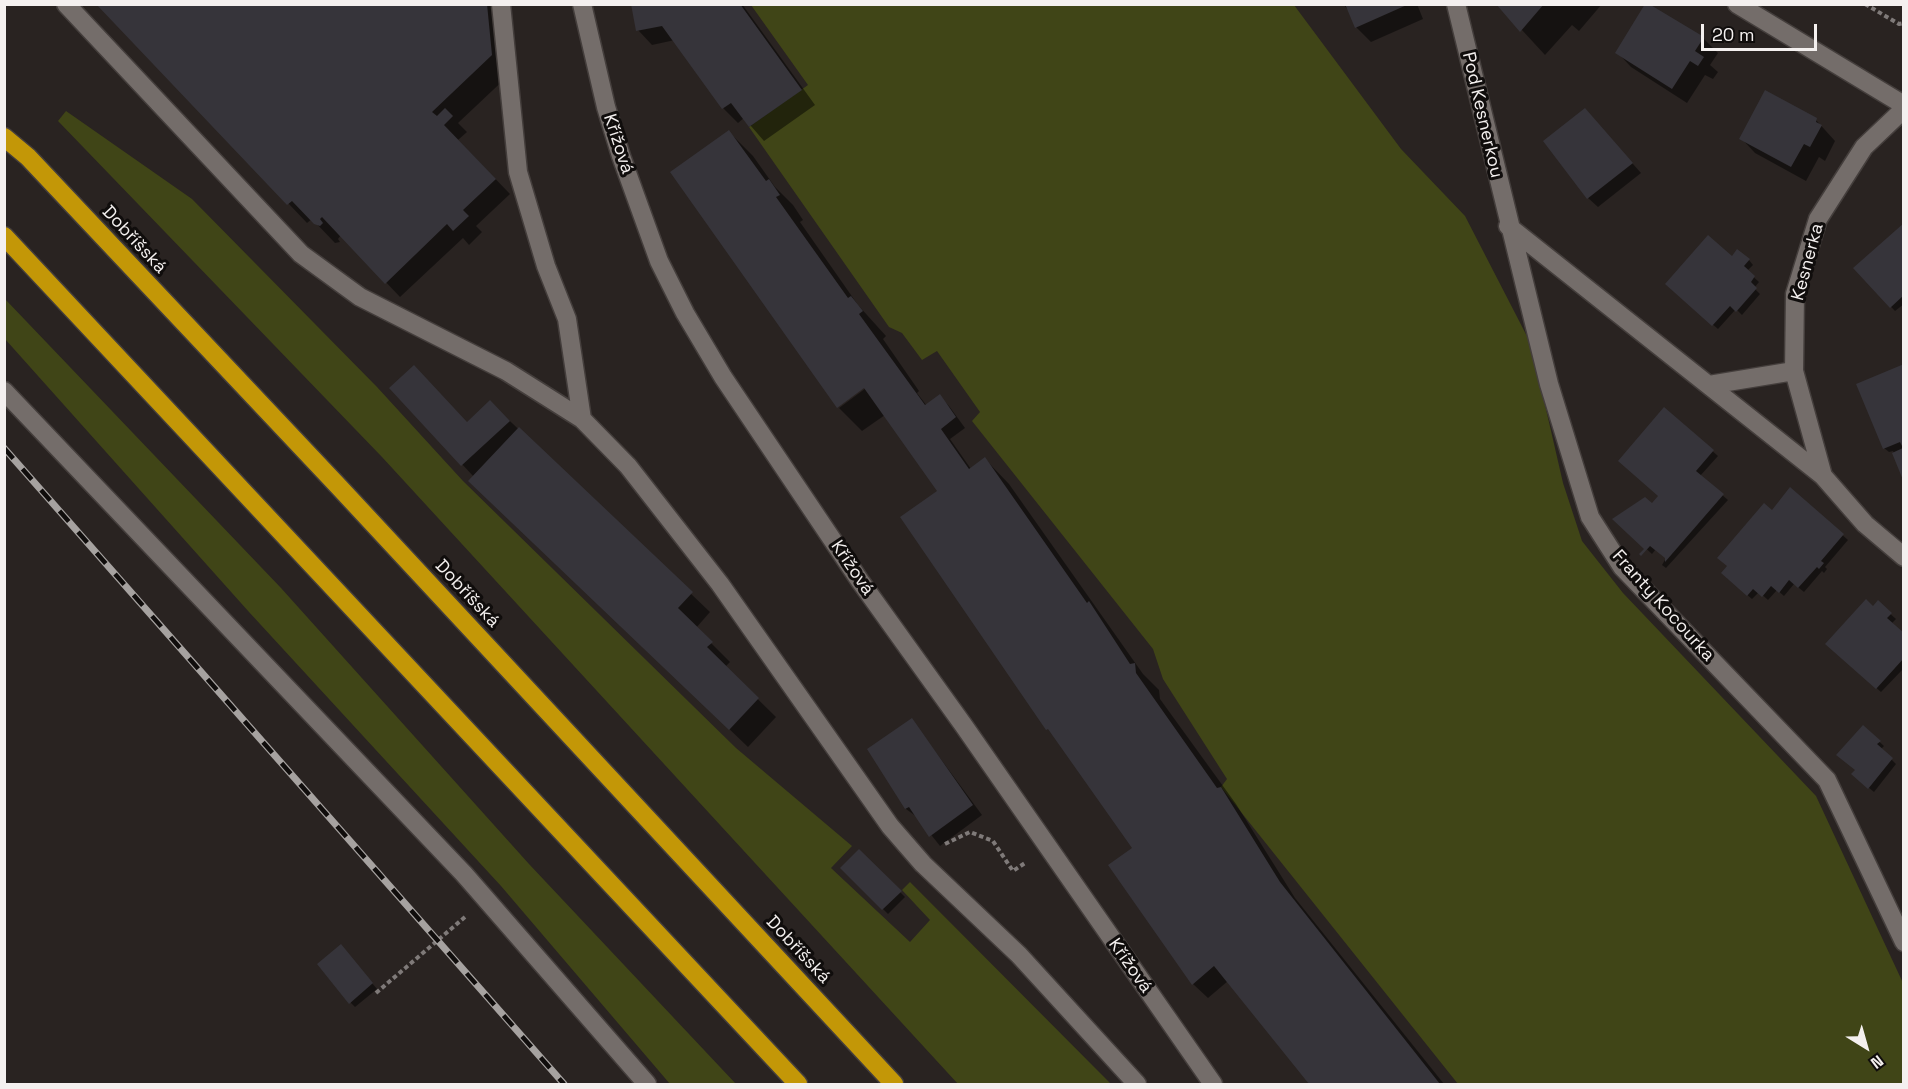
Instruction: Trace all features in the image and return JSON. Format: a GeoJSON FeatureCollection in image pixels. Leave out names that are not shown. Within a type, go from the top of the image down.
{"type":"FeatureCollection","features":[{"type":"Feature","properties":{"kind":"highway","name":"Dobříšská"},"geometry":{"type":"LineString","coordinates":[[4,137],[28,157],[340,488],[894,1084]]}},
{"type":"Feature","properties":{"kind":"highway"},"geometry":{"type":"LineString","coordinates":[[4,236],[798,1084]]}},
{"type":"Feature","properties":{"kind":"street"},"geometry":{"type":"LineString","coordinates":[[66,4],[301,254],[360,297],[506,371],[582,419],[628,465],[720,584],[890,826],[923,864],[1019,956],[1137,1084]]}},
{"type":"Feature","properties":{"kind":"street"},"geometry":{"type":"LineString","coordinates":[[501,4],[518,172],[554,288],[567,319],[582,419]]}},
{"type":"Feature","properties":{"kind":"street","name":"Křížová"},"geometry":{"type":"LineString","coordinates":[[582,4],[606,106],[625,167],[659,261],[685,314],[723,377],[860,580],[1213,1084]]}},
{"type":"Feature","properties":{"kind":"street","name":"Pod Kesnerkou"},"geometry":{"type":"LineString","coordinates":[[1456,4],[1509,226]]}},
{"type":"Feature","properties":{"kind":"street"},"geometry":{"type":"LineString","coordinates":[[1737,4],[1904,107]]}},
{"type":"Feature","properties":{"kind":"street","name":"Kesnerka"},"geometry":{"type":"LineString","coordinates":[[1823,476],[1794,371],[1795,294],[1818,219],[1864,147],[1904,107]]}},
{"type":"Feature","properties":{"kind":"street"},"geometry":{"type":"LineString","coordinates":[[1509,226],[1823,476],[1865,524],[1904,557]]}},
{"type":"Feature","properties":{"kind":"street","name":"Franty Kocourka"},"geometry":{"type":"LineString","coordinates":[[1509,226],[1566,446],[1590,517],[1622,567],[1827,780],[1904,942]]}},
{"type":"Feature","properties":{"kind":"street"},"geometry":{"type":"LineString","coordinates":[[1710,385],[1794,371]]}},
{"type":"Feature","properties":{"kind":"street"},"geometry":{"type":"LineString","coordinates":[[4,391],[486,900],[646,1084]]}},
{"type":"Feature","properties":{"kind":"path"},"geometry":{"type":"LineString","coordinates":[[1865,4],[1899,24],[1904,23]]}},
{"type":"Feature","properties":{"kind":"path"},"geometry":{"type":"LineString","coordinates":[[993,841],[1013,871],[1026,862]]}},
{"type":"Feature","properties":{"kind":"path"},"geometry":{"type":"LineString","coordinates":[[376,993],[486,900]]}},
{"type":"Feature","properties":{"kind":"green space"},"geometry":{"type":"Polygon","coordinates":[[[751,5],[1294,5],[1401,149],[1465,216],[1531,344],[1563,483],[1582,541],[1623,593],[1816,796],[1903,983],[1903,1084],[1458,1084],[1221,787],[1227,779],[1163,679],[1153,649],[972,421],[980,412],[937,351],[922,360],[902,333],[889,327],[749,127],[808,85],[751,5]]]}},
{"type":"Feature","properties":{"kind":"green space"},"geometry":{"type":"Polygon","coordinates":[[[66,111],[192,199],[377,387],[463,481],[736,748],[852,846],[831,868],[910,942],[930,920],[902,890],[910,882],[1111,1084],[958,1084],[382,457],[58,121],[66,111]]]}},
{"type":"Feature","properties":{"kind":"green space"},"geometry":{"type":"Polygon","coordinates":[[[5,299],[281,588],[529,864],[736,1084],[670,1084],[501,886],[249,612],[5,339],[5,299]]]}},
{"type":"Feature","properties":{"kind":"building"},"geometry":{"type":"Polygon","coordinates":[[[96,4],[487,4],[492,55],[432,112],[437,116],[445,108],[453,116],[444,125],[496,179],[463,210],[469,216],[453,231],[447,224],[385,284],[322,217],[320,219],[323,223],[320,226],[314,224],[292,201],[287,205],[96,4]]]}},
{"type":"Feature","properties":{"kind":"building"},"geometry":{"type":"Polygon","coordinates":[[[631,4],[740,4],[802,90],[749,127],[731,103],[722,109],[662,26],[636,31],[631,4]]]}},
{"type":"Feature","properties":{"kind":"building"},"geometry":{"type":"Polygon","coordinates":[[[1345,4],[1409,4],[1355,28],[1345,4]]]}},
{"type":"Feature","properties":{"kind":"building"},"geometry":{"type":"Polygon","coordinates":[[[1496,4],[1544,4],[1520,32],[1496,4]]]}},
{"type":"Feature","properties":{"kind":"building"},"geometry":{"type":"Polygon","coordinates":[[[1645,4],[1649,4],[1704,37],[1695,51],[1704,57],[1698,66],[1690,61],[1672,89],[1615,53],[1645,4]]]}},
{"type":"Feature","properties":{"kind":"building"},"geometry":{"type":"Polygon","coordinates":[[[1765,90],[1817,118],[1816,122],[1822,125],[1810,147],[1804,144],[1791,167],[1739,139],[1765,90]]]}},
{"type":"Feature","properties":{"kind":"building"},"geometry":{"type":"Polygon","coordinates":[[[1585,108],[1633,163],[1587,199],[1543,141],[1585,108]]]}},
{"type":"Feature","properties":{"kind":"building"},"geometry":{"type":"Polygon","coordinates":[[[729,130],[766,181],[769,179],[780,195],[776,197],[848,298],[851,296],[863,311],[859,314],[925,405],[940,394],[956,417],[941,429],[969,469],[985,457],[1087,603],[1089,601],[1130,664],[1135,663],[1136,673],[1217,788],[1221,787],[1280,882],[1440,1084],[1309,1084],[1214,966],[1192,985],[1108,865],[1132,848],[1048,729],[1046,730],[900,517],[937,491],[864,388],[837,408],[670,172],[729,130]]]}},
{"type":"Feature","properties":{"kind":"building"},"geometry":{"type":"Polygon","coordinates":[[[1904,223],[1904,295],[1890,308],[1853,268],[1904,223]]]}},
{"type":"Feature","properties":{"kind":"building"},"geometry":{"type":"Polygon","coordinates":[[[1708,235],[1732,256],[1737,249],[1750,259],[1744,266],[1755,276],[1751,282],[1757,288],[1736,312],[1730,306],[1712,326],[1665,284],[1708,235]]]}},
{"type":"Feature","properties":{"kind":"building"},"geometry":{"type":"Polygon","coordinates":[[[1904,364],[1903,480],[1892,453],[1903,448],[1900,442],[1883,449],[1856,384],[1904,364]]]}},
{"type":"Feature","properties":{"kind":"building"},"geometry":{"type":"Polygon","coordinates":[[[414,365],[467,422],[490,400],[510,421],[461,466],[389,388],[414,365]]]}},
{"type":"Feature","properties":{"kind":"building"},"geometry":{"type":"Polygon","coordinates":[[[1664,407],[1714,450],[1696,471],[1724,494],[1665,562],[1665,558],[1650,546],[1641,556],[1639,554],[1644,549],[1612,519],[1645,497],[1652,503],[1658,496],[1618,461],[1664,407]]]}},
{"type":"Feature","properties":{"kind":"building"},"geometry":{"type":"Polygon","coordinates":[[[519,427],[693,592],[678,608],[713,642],[707,647],[759,698],[729,730],[468,481],[519,427]]]}},
{"type":"Feature","properties":{"kind":"building"},"geometry":{"type":"Polygon","coordinates":[[[1790,487],[1844,534],[1821,561],[1824,563],[1819,569],[1817,567],[1798,588],[1789,580],[1779,593],[1771,586],[1762,597],[1753,589],[1747,596],[1721,573],[1727,566],[1717,558],[1764,503],[1772,510],[1790,487]]]}},
{"type":"Feature","properties":{"kind":"building"},"geometry":{"type":"Polygon","coordinates":[[[1866,599],[1873,606],[1878,600],[1892,613],[1887,618],[1904,633],[1904,658],[1876,689],[1825,644],[1866,599]]]}},
{"type":"Feature","properties":{"kind":"building"},"geometry":{"type":"Polygon","coordinates":[[[912,718],[973,805],[929,837],[909,807],[905,809],[867,749],[912,718]]]}},
{"type":"Feature","properties":{"kind":"building"},"geometry":{"type":"Polygon","coordinates":[[[1863,725],[1881,741],[1877,744],[1893,758],[1868,789],[1851,774],[1855,770],[1836,755],[1863,725]]]}},
{"type":"Feature","properties":{"kind":"building"},"geometry":{"type":"Polygon","coordinates":[[[859,849],[902,891],[882,910],[840,868],[859,849]]]}},
{"type":"Feature","properties":{"kind":"building"},"geometry":{"type":"Polygon","coordinates":[[[341,944],[373,983],[349,1004],[317,964],[341,944]]]}},
{"type":"Feature","properties":{"kind":"railway"},"geometry":{"type":"LineString","coordinates":[[4,448],[564,1084]]}}]}
